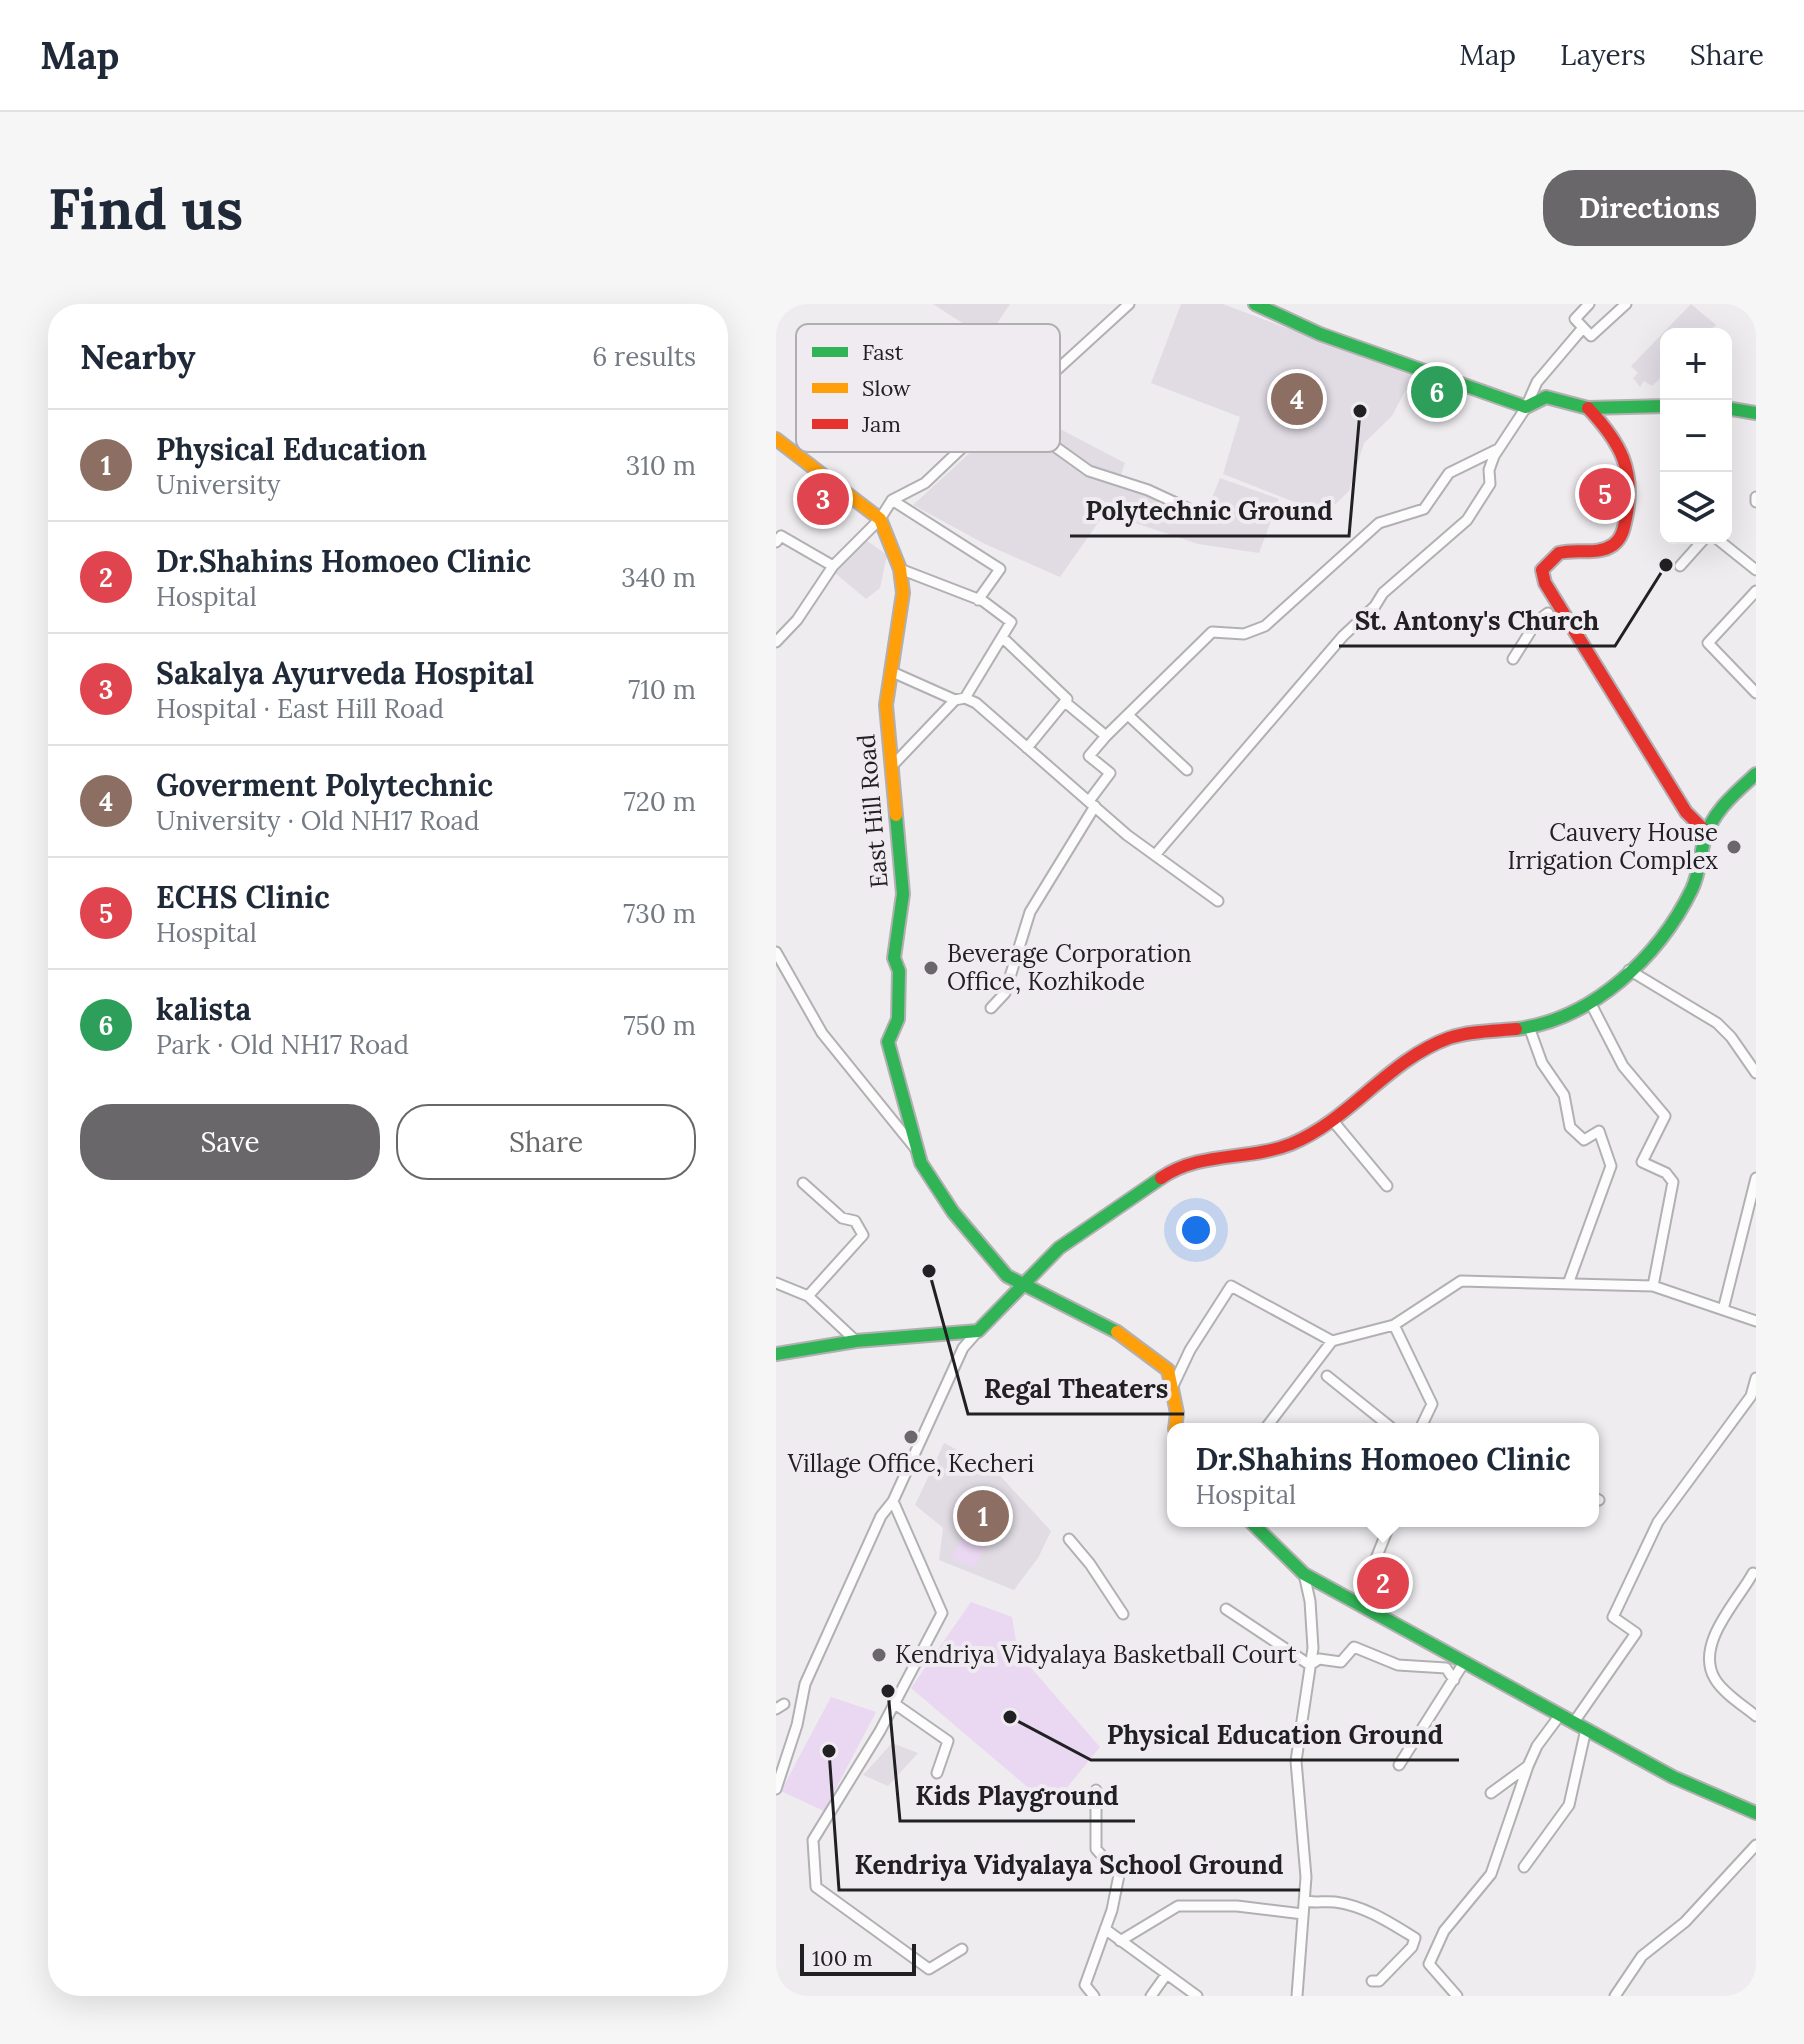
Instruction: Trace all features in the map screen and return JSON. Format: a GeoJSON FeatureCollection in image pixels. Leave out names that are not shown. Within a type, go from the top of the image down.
{"type":"FeatureCollection","features":[{"type":"Feature","properties":{"kind":"main road"},"geometry":{"type":"LineString","coordinates":[[1255,304],[1320,334],[1526,407],[1546,397],[1588,408],[1660,406]]}},
{"type":"Feature","properties":{"kind":"main road"},"geometry":{"type":"LineString","coordinates":[[1588,408],[1617,439],[1633,479],[1631,500],[1622,536],[1614,545],[1605,549],[1562,550],[1549,557],[1542,570],[1545,583],[1686,812],[1707,833]]}},
{"type":"Feature","properties":{"kind":"main road"},"geometry":{"type":"LineString","coordinates":[[1732,409],[1756,413]]}},
{"type":"Feature","properties":{"kind":"main road"},"geometry":{"type":"LineString","coordinates":[[776,439],[880,519]]}},
{"type":"Feature","properties":{"kind":"main road","name":"East Hill Road"},"geometry":{"type":"LineString","coordinates":[[880,519],[900,569],[903,593],[886,705],[903,894],[894,958],[899,971],[898,1019],[888,1042],[918,1152],[953,1212],[1007,1276],[1139,1345],[1168,1370],[1172,1388]]}},
{"type":"Feature","properties":{"kind":"main road"},"geometry":{"type":"LineString","coordinates":[[776,1354],[856,1341],[978,1331],[1059,1248],[1173,1170],[1201,1159],[1290,1144],[1333,1121],[1431,1046],[1451,1038],[1529,1027],[1572,1012],[1590,1002],[1629,970],[1691,892],[1707,833],[1729,798],[1756,774]]}},
{"type":"Feature","properties":{"kind":"main road"},"geometry":{"type":"LineString","coordinates":[[1172,1388],[1176,1423]]}},
{"type":"Feature","properties":{"kind":"main road"},"geometry":{"type":"LineString","coordinates":[[1256,1527],[1304,1574],[1359,1601],[1673,1777],[1755,1811]]}},
{"type":"Feature","properties":{"kind":"street"},"geometry":{"type":"LineString","coordinates":[[1060,367],[1129,304]]}},
{"type":"Feature","properties":{"kind":"street"},"geometry":{"type":"LineString","coordinates":[[1589,304],[1575,319],[1582,329],[1595,335],[1626,304]]}},
{"type":"Feature","properties":{"kind":"street"},"geometry":{"type":"LineString","coordinates":[[1155,855],[1343,635],[1375,606],[1383,593],[1465,522],[1490,484],[1490,465],[1498,449],[1526,407],[1545,370],[1582,329]]}},
{"type":"Feature","properties":{"kind":"street"},"geometry":{"type":"LineString","coordinates":[[991,1008],[1005,993],[1030,912],[1110,773],[1089,756],[1106,736],[1212,632],[1244,634],[1265,626],[1379,523],[1424,509],[1449,473],[1498,449]]}},
{"type":"Feature","properties":{"kind":"street"},"geometry":{"type":"LineString","coordinates":[[1060,450],[1089,471],[1148,490],[1189,509]]}},
{"type":"Feature","properties":{"kind":"street"},"geometry":{"type":"LineString","coordinates":[[776,642],[797,620],[833,566],[880,519],[892,500],[925,483],[960,452]]}},
{"type":"Feature","properties":{"kind":"street"},"geometry":{"type":"LineString","coordinates":[[892,500],[1000,569],[978,600]]}},
{"type":"Feature","properties":{"kind":"street"},"geometry":{"type":"LineString","coordinates":[[776,542],[781,536],[791,539],[833,566]]}},
{"type":"Feature","properties":{"kind":"street"},"geometry":{"type":"LineString","coordinates":[[1680,566],[1700,544]]}},
{"type":"Feature","properties":{"kind":"street"},"geometry":{"type":"LineString","coordinates":[[1724,544],[1756,570]]}},
{"type":"Feature","properties":{"kind":"street"},"geometry":{"type":"LineString","coordinates":[[891,767],[960,699],[1011,622],[1006,615],[978,600],[900,569]]}},
{"type":"Feature","properties":{"kind":"street"},"geometry":{"type":"LineString","coordinates":[[1756,591],[1708,643],[1756,693]]}},
{"type":"Feature","properties":{"kind":"street"},"geometry":{"type":"LineString","coordinates":[[1513,659],[1537,621],[1548,613]]}},
{"type":"Feature","properties":{"kind":"street"},"geometry":{"type":"LineString","coordinates":[[1002,637],[1067,699],[1027,748]]}},
{"type":"Feature","properties":{"kind":"street"},"geometry":{"type":"LineString","coordinates":[[890,671],[976,703],[1092,804],[1218,901]]}},
{"type":"Feature","properties":{"kind":"street"},"geometry":{"type":"LineString","coordinates":[[1065,702],[1106,736]]}},
{"type":"Feature","properties":{"kind":"street"},"geometry":{"type":"LineString","coordinates":[[1128,715],[1187,770]]}},
{"type":"Feature","properties":{"kind":"street"},"geometry":{"type":"LineString","coordinates":[[776,952],[822,1033],[918,1152]]}},
{"type":"Feature","properties":{"kind":"street"},"geometry":{"type":"LineString","coordinates":[[1629,970],[1717,1023],[1731,1037],[1756,1073]]}},
{"type":"Feature","properties":{"kind":"street"},"geometry":{"type":"LineString","coordinates":[[1590,1002],[1623,1066],[1665,1116],[1642,1162],[1666,1173],[1673,1182],[1653,1286]]}},
{"type":"Feature","properties":{"kind":"street"},"geometry":{"type":"LineString","coordinates":[[1529,1027],[1542,1063],[1564,1095],[1570,1127],[1584,1140],[1599,1131],[1611,1166],[1568,1284]]}},
{"type":"Feature","properties":{"kind":"street"},"geometry":{"type":"LineString","coordinates":[[1333,1121],[1387,1186]]}},
{"type":"Feature","properties":{"kind":"street"},"geometry":{"type":"LineString","coordinates":[[1723,1310],[1756,1178]]}},
{"type":"Feature","properties":{"kind":"street"},"geometry":{"type":"LineString","coordinates":[[803,1183],[842,1218],[855,1221],[863,1235],[808,1296]]}},
{"type":"Feature","properties":{"kind":"street"},"geometry":{"type":"LineString","coordinates":[[1270,1423],[1332,1341],[1394,1325],[1461,1281],[1653,1286],[1756,1321]]}},
{"type":"Feature","properties":{"kind":"street"},"geometry":{"type":"LineString","coordinates":[[776,1283],[808,1296],[856,1341]]}},
{"type":"Feature","properties":{"kind":"street"},"geometry":{"type":"LineString","coordinates":[[1172,1388],[1190,1350],[1231,1286],[1332,1341]]}},
{"type":"Feature","properties":{"kind":"street"},"geometry":{"type":"LineString","coordinates":[[1394,1325],[1432,1404],[1423,1423]]}},
{"type":"Feature","properties":{"kind":"street"},"geometry":{"type":"LineString","coordinates":[[776,1789],[797,1725],[805,1684],[881,1516],[893,1501],[963,1348],[978,1331]]}},
{"type":"Feature","properties":{"kind":"street"},"geometry":{"type":"LineString","coordinates":[[1327,1376],[1386,1423]]}},
{"type":"Feature","properties":{"kind":"street"},"geometry":{"type":"LineString","coordinates":[[1574,1722],[1636,1633],[1613,1617],[1658,1522],[1751,1396],[1756,1378]]}},
{"type":"Feature","properties":{"kind":"street"},"geometry":{"type":"LineString","coordinates":[[893,1501],[942,1613],[895,1704],[813,1840],[816,1887],[929,1969],[962,1949]]}},
{"type":"Feature","properties":{"kind":"street"},"geometry":{"type":"LineString","coordinates":[[1359,1601],[1389,1527]]}},
{"type":"Feature","properties":{"kind":"street"},"geometry":{"type":"LineString","coordinates":[[1069,1539],[1090,1564],[1123,1614]]}},
{"type":"Feature","properties":{"kind":"street"},"geometry":{"type":"LineString","coordinates":[[1755,1572],[1716,1631],[1710,1667],[1715,1681],[1756,1716]]}},
{"type":"Feature","properties":{"kind":"street"},"geometry":{"type":"LineString","coordinates":[[1297,1996],[1306,1877],[1296,1761],[1310,1665],[1312,1620],[1304,1574]]}},
{"type":"Feature","properties":{"kind":"street"},"geometry":{"type":"LineString","coordinates":[[1226,1609],[1310,1665]]}},
{"type":"Feature","properties":{"kind":"street"},"geometry":{"type":"LineString","coordinates":[[1310,1665],[1319,1659],[1341,1662],[1354,1647],[1398,1665],[1446,1668],[1454,1680]]}},
{"type":"Feature","properties":{"kind":"street"},"geometry":{"type":"LineString","coordinates":[[1399,1765],[1465,1661]]}},
{"type":"Feature","properties":{"kind":"street"},"geometry":{"type":"LineString","coordinates":[[895,1704],[948,1741],[937,1773]]}},
{"type":"Feature","properties":{"kind":"street"},"geometry":{"type":"LineString","coordinates":[[1457,1996],[1429,1964],[1444,1931],[1491,1874],[1528,1766],[1537,1746],[1560,1715]]}},
{"type":"Feature","properties":{"kind":"street"},"geometry":{"type":"LineString","coordinates":[[1524,1867],[1569,1805],[1586,1729]]}},
{"type":"Feature","properties":{"kind":"street"},"geometry":{"type":"LineString","coordinates":[[1491,1793],[1528,1766]]}},
{"type":"Feature","properties":{"kind":"street"},"geometry":{"type":"LineString","coordinates":[[1094,1996],[1085,1985],[1105,1929],[1119,1875],[1096,1849],[1096,1790]]}},
{"type":"Feature","properties":{"kind":"street"},"geometry":{"type":"LineString","coordinates":[[1615,1996],[1642,1956],[1685,1922],[1756,1845]]}},
{"type":"Feature","properties":{"kind":"street"},"geometry":{"type":"LineString","coordinates":[[1304,1901],[1319,1904],[1331,1901],[1367,1910],[1415,1938],[1412,1947],[1379,1981],[1372,1981]]}},
{"type":"Feature","properties":{"kind":"street"},"geometry":{"type":"LineString","coordinates":[[1120,1941],[1178,1906],[1237,1906],[1303,1914]]}},
{"type":"Feature","properties":{"kind":"street"},"geometry":{"type":"LineString","coordinates":[[1105,1929],[1197,1996]]}},
{"type":"Feature","properties":{"kind":"street"},"geometry":{"type":"LineString","coordinates":[[1151,1996],[1166,1975]]}},
{"type":"Feature","properties":{"kind":"shaded area"},"geometry":{"type":"Polygon","coordinates":[[[933,304],[1010,304],[997,324],[964,324],[933,304]]]}},
{"type":"Feature","properties":{"kind":"shaded area"},"geometry":{"type":"Polygon","coordinates":[[[1181,304],[1223,304],[1413,376],[1392,416],[1364,443],[1349,491],[1325,514],[1223,474],[1240,417],[1151,383],[1181,304]]]}},
{"type":"Feature","properties":{"kind":"shaded area"},"geometry":{"type":"Polygon","coordinates":[[[1691,304],[1716,325],[1713,328],[1668,328],[1691,304]]]}},
{"type":"Feature","properties":{"kind":"shaded area"},"geometry":{"type":"Polygon","coordinates":[[[1660,336],[1660,379],[1652,386],[1644,381],[1640,387],[1633,378],[1638,373],[1631,366],[1660,336]]]}},
{"type":"Feature","properties":{"kind":"shaded area"},"geometry":{"type":"Polygon","coordinates":[[[1425,374],[1459,391],[1447,408],[1415,393],[1425,374]]]}},
{"type":"Feature","properties":{"kind":"shaded area"},"geometry":{"type":"Polygon","coordinates":[[[1060,429],[1125,463],[1119,481],[1206,513],[1220,478],[1279,499],[1259,553],[1198,544],[1105,513],[1060,577],[985,544],[913,505],[971,452],[1060,452],[1060,429]]]}},
{"type":"Feature","properties":{"kind":"shaded area"},"geometry":{"type":"Polygon","coordinates":[[[866,540],[887,555],[880,588],[866,599],[835,573],[866,540]]]}},
{"type":"Feature","properties":{"kind":"shaded area"},"geometry":{"type":"Polygon","coordinates":[[[944,1443],[993,1468],[1051,1531],[1038,1558],[1014,1590],[939,1560],[943,1528],[915,1505],[944,1443]]]}},
{"type":"Feature","properties":{"kind":"shaded area"},"geometry":{"type":"Polygon","coordinates":[[[968,1527],[977,1534],[990,1537],[974,1568],[951,1558],[968,1527]]]}},
{"type":"Feature","properties":{"kind":"shaded area"},"geometry":{"type":"Polygon","coordinates":[[[971,1602],[1012,1617],[1018,1653],[1100,1747],[1051,1807],[911,1688],[971,1602]]]}},
{"type":"Feature","properties":{"kind":"shaded area"},"geometry":{"type":"Polygon","coordinates":[[[831,1697],[876,1712],[824,1811],[781,1791],[831,1697]]]}},
{"type":"Feature","properties":{"kind":"shaded area"},"geometry":{"type":"Polygon","coordinates":[[[892,1743],[918,1753],[888,1786],[863,1775],[892,1743]]]}},
{"type":"Feature","properties":{"kind":"traffic: fast"},"geometry":{"type":"LineString","coordinates":[[1255,304],[1320,334],[1526,407],[1546,397],[1588,408],[1660,406]]}},
{"type":"Feature","properties":{"kind":"traffic: fast"},"geometry":{"type":"LineString","coordinates":[[1732,409],[1756,413]]}},
{"type":"Feature","properties":{"kind":"traffic: fast"},"geometry":{"type":"LineString","coordinates":[[1516,1029],[1571,1013],[1596,999],[1642,961],[1678,914],[1692,889],[1712,821],[1756,774]]}},
{"type":"Feature","properties":{"kind":"traffic: fast"},"geometry":{"type":"LineString","coordinates":[[896,815],[903,894],[894,958],[899,971],[898,1019],[888,1042],[921,1163],[953,1212],[1007,1276],[1117,1332]]}},
{"type":"Feature","properties":{"kind":"traffic: fast"},"geometry":{"type":"LineString","coordinates":[[776,1354],[856,1341],[978,1331],[1059,1248],[1161,1178]]}},
{"type":"Feature","properties":{"kind":"traffic: fast"},"geometry":{"type":"LineString","coordinates":[[1256,1527],[1304,1574],[1673,1777],[1756,1813]]}},
{"type":"Feature","properties":{"kind":"traffic: slow"},"geometry":{"type":"LineString","coordinates":[[776,439],[880,519],[900,569],[903,593],[886,705],[896,815]]}},
{"type":"Feature","properties":{"kind":"traffic: slow"},"geometry":{"type":"LineString","coordinates":[[1117,1332],[1168,1370],[1177,1413],[1176,1423]]}},
{"type":"Feature","properties":{"kind":"traffic: jam"},"geometry":{"type":"LineString","coordinates":[[1588,408],[1617,445],[1627,471],[1629,501],[1624,526],[1619,540],[1607,548],[1559,553],[1542,570],[1545,583],[1686,812],[1707,833]]}},
{"type":"Feature","properties":{"kind":"traffic: jam"},"geometry":{"type":"LineString","coordinates":[[1161,1178],[1192,1164],[1291,1144],[1332,1120],[1407,1060],[1427,1048],[1465,1034],[1516,1029]]}},
{"type":"Feature","properties":{"kind":"place","name":"kalista"},"geometry":{"type":"Point","coordinates":[1437,392]}},
{"type":"Feature","properties":{"kind":"place","name":"Goverment Polytechnic"},"geometry":{"type":"Point","coordinates":[1297,399]}},
{"type":"Feature","properties":{"kind":"place","name":"Polytechnic Ground"},"geometry":{"type":"Point","coordinates":[1360,411]}},
{"type":"Feature","properties":{"kind":"place","name":"ECHS Clinic"},"geometry":{"type":"Point","coordinates":[1605,494]}},
{"type":"Feature","properties":{"kind":"place","name":"Sakalya Ayurveda Hospital"},"geometry":{"type":"Point","coordinates":[823,499]}},
{"type":"Feature","properties":{"kind":"place","name":"St. Antony's Church"},"geometry":{"type":"Point","coordinates":[1666,565]}},
{"type":"Feature","properties":{"kind":"place","name":"Cauvery House Irrigation Complex"},"geometry":{"type":"Point","coordinates":[1734,847]}},
{"type":"Feature","properties":{"kind":"place","name":"Beverage Corporation Office, Kozhikode"},"geometry":{"type":"Point","coordinates":[931,968]}},
{"type":"Feature","properties":{"kind":"place","name":"Regal Theaters"},"geometry":{"type":"Point","coordinates":[929,1271]}},
{"type":"Feature","properties":{"kind":"place","name":"Village Office, Kecheri"},"geometry":{"type":"Point","coordinates":[911,1437]}},
{"type":"Feature","properties":{"kind":"place","name":"Physical Education"},"geometry":{"type":"Point","coordinates":[983,1516]}},
{"type":"Feature","properties":{"kind":"place","name":"Dr.Shahins Homoeo Clinic"},"geometry":{"type":"Point","coordinates":[1383,1583]}},
{"type":"Feature","properties":{"kind":"place","name":"Kendriya Vidyalaya Basketball Court"},"geometry":{"type":"Point","coordinates":[879,1655]}},
{"type":"Feature","properties":{"kind":"place","name":"Kids Playground"},"geometry":{"type":"Point","coordinates":[888,1691]}},
{"type":"Feature","properties":{"kind":"place","name":"Physical Education Ground"},"geometry":{"type":"Point","coordinates":[1010,1717]}},
{"type":"Feature","properties":{"kind":"place","name":"Kendriya Vidyalaya School Ground"},"geometry":{"type":"Point","coordinates":[829,1751]}}]}
